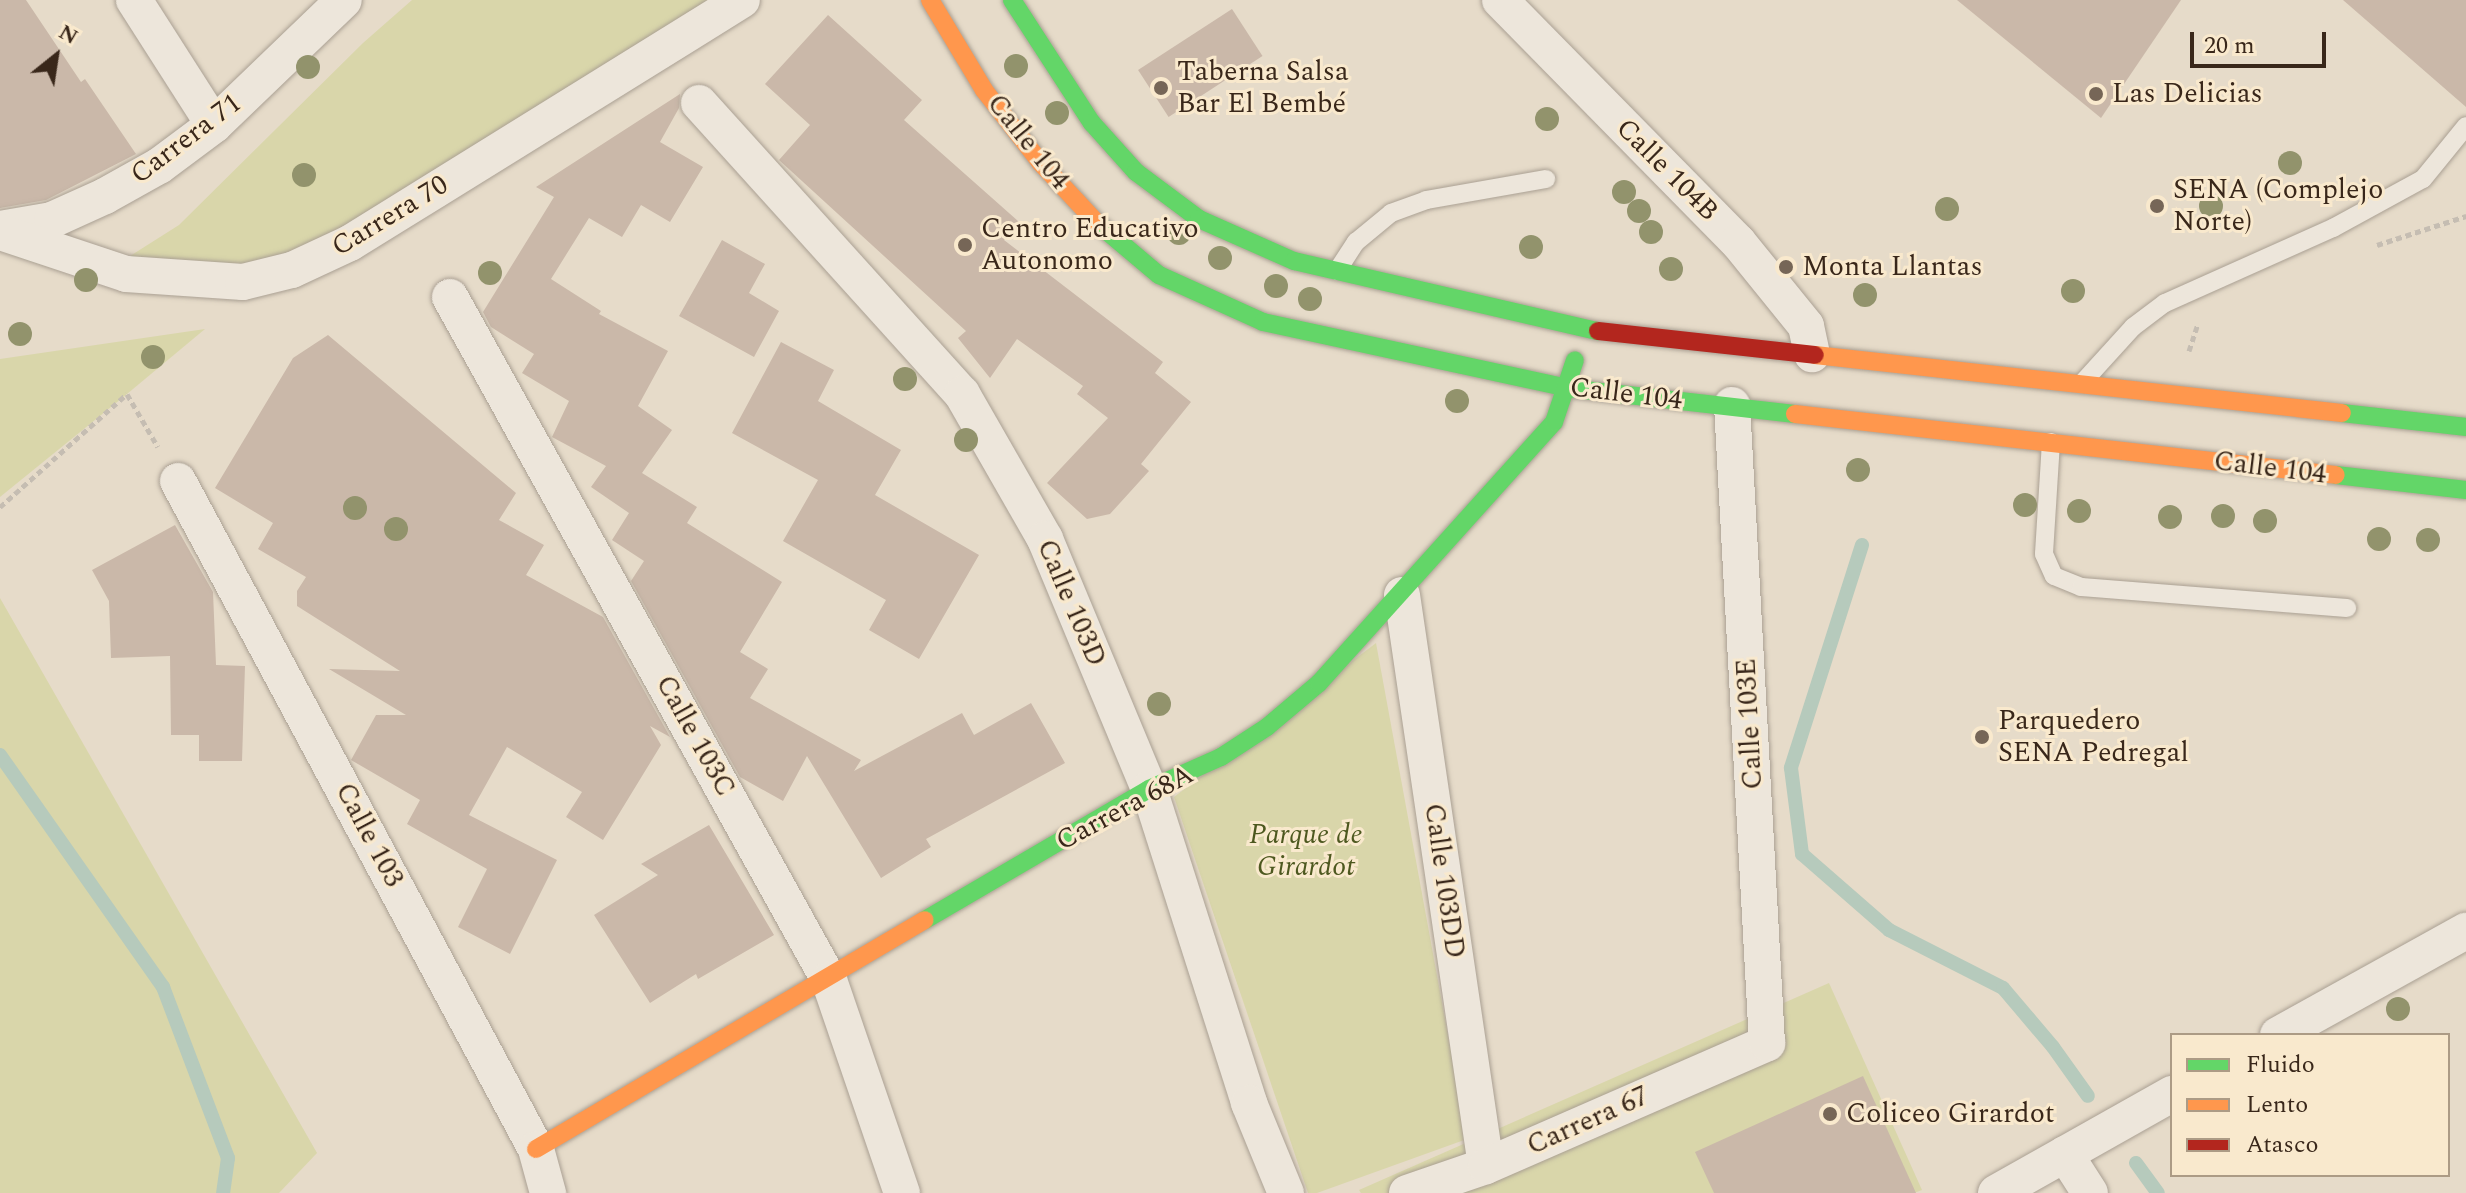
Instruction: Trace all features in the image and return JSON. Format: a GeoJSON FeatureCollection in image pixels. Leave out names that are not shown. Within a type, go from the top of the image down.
{"type":"FeatureCollection","features":[{"type":"Feature","properties":{"kind":"main road","name":"Calle 104"},"geometry":{"type":"LineString","coordinates":[[930,0],[984,90],[1040,162],[1095,221],[1159,275],[1263,322],[1567,388],[2466,490]]}},
{"type":"Feature","properties":{"kind":"main road"},"geometry":{"type":"LineString","coordinates":[[1012,0],[1092,123],[1136,172],[1199,219],[1294,261],[1584,329],[2466,427]]}},
{"type":"Feature","properties":{"kind":"main road","name":"Carrera 68A"},"geometry":{"type":"LineString","coordinates":[[536,1149],[829,980],[1149,789],[1221,757],[1267,727],[1319,683],[1402,595],[1554,422],[1584,329]]}},
{"type":"Feature","properties":{"kind":"street"},"geometry":{"type":"LineString","coordinates":[[134,0],[214,125]]}},
{"type":"Feature","properties":{"kind":"street","name":"Carrera 71"},"geometry":{"type":"LineString","coordinates":[[0,231],[52,220],[105,196],[159,166],[214,125],[344,0]]}},
{"type":"Feature","properties":{"kind":"street","name":"Carrera 70"},"geometry":{"type":"LineString","coordinates":[[0,231],[126,274],[243,282],[292,270],[361,236],[742,0]]}},
{"type":"Feature","properties":{"kind":"street","name":"Calle 104B"},"geometry":{"type":"LineString","coordinates":[[1500,0],[1738,242],[1806,326],[1812,354]]}},
{"type":"Feature","properties":{"kind":"street","name":"Calle 103D"},"geometry":{"type":"LineString","coordinates":[[699,103],[962,394],[1045,539],[1149,789],[1249,1103],[1286,1193]]}},
{"type":"Feature","properties":{"kind":"street","name":"Calle 103C"},"geometry":{"type":"LineString","coordinates":[[450,297],[829,980],[902,1193]]}},
{"type":"Feature","properties":{"kind":"street","name":"Calle 103E"},"geometry":{"type":"LineString","coordinates":[[1732,405],[1767,1043]]}},
{"type":"Feature","properties":{"kind":"street","name":"Calle 103"},"geometry":{"type":"LineString","coordinates":[[178,481],[536,1149],[548,1193]]}},
{"type":"Feature","properties":{"kind":"street","name":"Calle 103DD"},"geometry":{"type":"LineString","coordinates":[[1402,595],[1486,1166]]}},
{"type":"Feature","properties":{"kind":"street"},"geometry":{"type":"LineString","coordinates":[[2282,1033],[2466,931]]}},
{"type":"Feature","properties":{"kind":"street","name":"Carrera 67"},"geometry":{"type":"LineString","coordinates":[[1407,1193],[1486,1166],[1767,1043]]}},
{"type":"Feature","properties":{"kind":"street"},"geometry":{"type":"LineString","coordinates":[[1996,1193],[2170,1095]]}},
{"type":"Feature","properties":{"kind":"street"},"geometry":{"type":"LineString","coordinates":[[2065,1154],[2090,1193]]}},
{"type":"Feature","properties":{"kind":"lane"},"geometry":{"type":"LineString","coordinates":[[2081,384],[2133,327],[2165,303],[2333,228],[2423,179],[2466,126]]}},
{"type":"Feature","properties":{"kind":"lane"},"geometry":{"type":"LineString","coordinates":[[1337,271],[1356,242],[1391,213],[1426,200],[1546,179]]}},
{"type":"Feature","properties":{"kind":"lane"},"geometry":{"type":"LineString","coordinates":[[2051,441],[2044,554],[2054,576],[2081,587],[2347,608]]}},
{"type":"Feature","properties":{"kind":"path"},"geometry":{"type":"LineString","coordinates":[[0,507],[127,394],[178,481]]}},
{"type":"Feature","properties":{"kind":"green space"},"geometry":{"type":"Polygon","coordinates":[[[412,0],[726,0],[291,260],[231,272],[119,263],[179,225],[363,43],[412,0]]]}},
{"type":"Feature","properties":{"kind":"green space"},"geometry":{"type":"Polygon","coordinates":[[[205,329],[127,394],[0,497],[0,359],[205,329]]]}},
{"type":"Feature","properties":{"kind":"green space"},"geometry":{"type":"Polygon","coordinates":[[[0,598],[317,1153],[279,1193],[0,1193],[0,598]]]}},
{"type":"Feature","properties":{"kind":"green space","name":"Parque de Girardot"},"geometry":{"type":"Polygon","coordinates":[[[1376,643],[1467,1139],[1317,1193],[1308,1193],[1174,797],[1376,643]]]}},
{"type":"Feature","properties":{"kind":"green space"},"geometry":{"type":"Polygon","coordinates":[[[1829,983],[1922,1190],[1914,1193],[1361,1193],[1359,1190],[1829,983]]]}},
{"type":"Feature","properties":{"kind":"building"},"geometry":{"type":"Polygon","coordinates":[[[0,0],[26,0],[81,82],[85,79],[136,154],[46,200],[0,208],[0,0]]]}},
{"type":"Feature","properties":{"kind":"building"},"geometry":{"type":"Polygon","coordinates":[[[1957,0],[2181,0],[2101,118],[1957,0]]]}},
{"type":"Feature","properties":{"kind":"building"},"geometry":{"type":"Polygon","coordinates":[[[2343,0],[2466,0],[2466,107],[2343,0]]]}},
{"type":"Feature","properties":{"kind":"building"},"geometry":{"type":"Polygon","coordinates":[[[1232,9],[1262,56],[1169,117],[1138,70],[1232,9]]]}},
{"type":"Feature","properties":{"kind":"building"},"geometry":{"type":"Polygon","coordinates":[[[828,15],[922,100],[904,120],[1019,222],[1004,240],[1163,362],[1155,373],[1191,402],[1141,464],[1149,471],[1110,514],[1087,519],[1047,483],[1108,418],[1077,394],[1083,386],[1017,339],[990,378],[958,338],[966,331],[779,160],[810,125],[765,84],[828,15]]]}},
{"type":"Feature","properties":{"kind":"building"},"geometry":{"type":"Polygon","coordinates":[[[680,94],[679,108],[660,142],[703,167],[670,222],[641,205],[622,237],[589,218],[551,279],[601,311],[599,314],[668,351],[638,406],[672,430],[642,473],[697,507],[687,523],[782,582],[740,652],[768,669],[750,698],[861,760],[854,771],[962,713],[974,735],[1031,703],[1065,763],[926,839],[931,847],[881,878],[807,756],[783,801],[740,777],[631,581],[644,561],[612,540],[629,513],[591,487],[606,466],[552,437],[569,401],[522,373],[534,354],[491,327],[483,312],[554,197],[536,187],[680,94]]]}},
{"type":"Feature","properties":{"kind":"building"},"geometry":{"type":"Polygon","coordinates":[[[722,240],[765,264],[749,293],[779,311],[754,357],[679,316],[722,240]]]}},
{"type":"Feature","properties":{"kind":"building"},"geometry":{"type":"Polygon","coordinates":[[[328,335],[516,493],[499,520],[544,545],[526,575],[603,617],[670,737],[650,726],[661,745],[603,840],[566,817],[582,792],[507,747],[469,815],[557,860],[510,954],[458,927],[487,869],[407,824],[420,800],[351,760],[376,715],[406,715],[329,669],[400,671],[297,606],[297,591],[306,577],[258,549],[273,523],[215,488],[293,358],[328,335]]]}},
{"type":"Feature","properties":{"kind":"building"},"geometry":{"type":"Polygon","coordinates":[[[781,342],[834,370],[818,401],[901,450],[875,495],[979,555],[919,659],[869,630],[886,600],[783,541],[818,480],[732,433],[781,342]]]}},
{"type":"Feature","properties":{"kind":"building"},"geometry":{"type":"Polygon","coordinates":[[[175,525],[213,592],[216,665],[245,666],[242,761],[199,761],[199,735],[171,735],[170,656],[111,658],[109,601],[92,570],[175,525]]]}},
{"type":"Feature","properties":{"kind":"building"},"geometry":{"type":"Polygon","coordinates":[[[709,825],[774,935],[698,979],[696,974],[650,1003],[594,915],[658,875],[641,864],[709,825]]]}},
{"type":"Feature","properties":{"kind":"building","name":"Coliceo Girardot"},"geometry":{"type":"Polygon","coordinates":[[[1863,1076],[1916,1193],[1714,1193],[1695,1152],[1863,1076]]]}},
{"type":"Feature","properties":{"kind":"waterway"},"geometry":{"type":"LineString","coordinates":[[1862,545],[1791,768],[1802,854],[1889,930],[2003,988],[2053,1047],[2088,1096]]}},
{"type":"Feature","properties":{"kind":"waterway"},"geometry":{"type":"LineString","coordinates":[[0,755],[163,987],[228,1158],[223,1193]]}},
{"type":"Feature","properties":{"kind":"waterway"},"geometry":{"type":"LineString","coordinates":[[2136,1163],[2158,1193]]}},
{"type":"Feature","properties":{"kind":"traffic: fast"},"geometry":{"type":"LineString","coordinates":[[1012,0],[1092,123],[1136,172],[1199,219],[1294,261],[1598,331]]}},
{"type":"Feature","properties":{"kind":"traffic: fast"},"geometry":{"type":"LineString","coordinates":[[1096,222],[1159,275],[1263,322],[1567,388],[1795,414]]}},
{"type":"Feature","properties":{"kind":"traffic: fast"},"geometry":{"type":"LineString","coordinates":[[925,920],[1149,789],[1221,757],[1267,727],[1319,683],[1554,422],[1575,360]]}},
{"type":"Feature","properties":{"kind":"traffic: fast"},"geometry":{"type":"LineString","coordinates":[[2342,413],[2466,427]]}},
{"type":"Feature","properties":{"kind":"traffic: fast"},"geometry":{"type":"LineString","coordinates":[[2336,475],[2466,490]]}},
{"type":"Feature","properties":{"kind":"traffic: slow"},"geometry":{"type":"LineString","coordinates":[[930,0],[984,90],[1040,162],[1096,222]]}},
{"type":"Feature","properties":{"kind":"traffic: slow"},"geometry":{"type":"LineString","coordinates":[[1815,355],[2342,413]]}},
{"type":"Feature","properties":{"kind":"traffic: slow"},"geometry":{"type":"LineString","coordinates":[[1795,414],[2336,475]]}},
{"type":"Feature","properties":{"kind":"traffic: slow"},"geometry":{"type":"LineString","coordinates":[[536,1149],[925,920]]}},
{"type":"Feature","properties":{"kind":"traffic: jam"},"geometry":{"type":"LineString","coordinates":[[1598,331],[1815,355]]}},
{"type":"Feature","properties":{"kind":"place","name":"Taberna Salsa Bar El Bembé"},"geometry":{"type":"Point","coordinates":[1161,88]}},
{"type":"Feature","properties":{"kind":"place","name":"Las Delicias"},"geometry":{"type":"Point","coordinates":[2096,94]}},
{"type":"Feature","properties":{"kind":"place","name":"SENA (Complejo Norte)"},"geometry":{"type":"Point","coordinates":[2157,206]}},
{"type":"Feature","properties":{"kind":"place","name":"Centro Educativo Autonomo"},"geometry":{"type":"Point","coordinates":[965,245]}},
{"type":"Feature","properties":{"kind":"place","name":"Monta Llantas"},"geometry":{"type":"Point","coordinates":[1786,267]}},
{"type":"Feature","properties":{"kind":"place","name":"Parquedero SENA Pedregal"},"geometry":{"type":"Point","coordinates":[1982,737]}},
{"type":"Feature","properties":{"kind":"place","name":"Coliceo Girardot"},"geometry":{"type":"Point","coordinates":[1830,1114]}}]}
